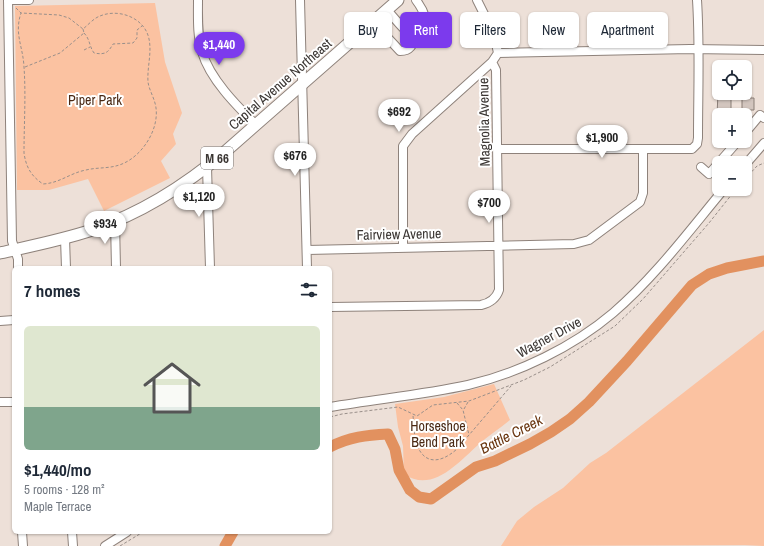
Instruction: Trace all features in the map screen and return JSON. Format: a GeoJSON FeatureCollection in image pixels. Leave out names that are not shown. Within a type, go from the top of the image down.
{"type":"FeatureCollection","features":[{"type":"Feature","properties":{"kind":"main road","name":"Capital Avenue Northeast"},"geometry":{"type":"LineString","coordinates":[[385,12],[398,0]]}},
{"type":"Feature","properties":{"kind":"main road","name":"Capital Avenue Northeast"},"geometry":{"type":"LineString","coordinates":[[0,253],[65,238],[115,221],[163,197],[207,167],[344,48]]}},
{"type":"Feature","properties":{"kind":"street"},"geometry":{"type":"LineString","coordinates":[[18,266],[12,241],[8,0],[29,0]]}},
{"type":"Feature","properties":{"kind":"street"},"geometry":{"type":"LineString","coordinates":[[198,0],[199,38],[202,53],[209,70],[256,125]]}},
{"type":"Feature","properties":{"kind":"street"},"geometry":{"type":"LineString","coordinates":[[300,0],[307,266]]}},
{"type":"Feature","properties":{"kind":"street"},"geometry":{"type":"LineString","coordinates":[[416,0],[423,12]]}},
{"type":"Feature","properties":{"kind":"street"},"geometry":{"type":"LineString","coordinates":[[477,0],[494,34],[498,53],[764,50]]}},
{"type":"Feature","properties":{"kind":"street"},"geometry":{"type":"LineString","coordinates":[[498,149],[692,149],[697,144],[697,0]]}},
{"type":"Feature","properties":{"kind":"street"},"geometry":{"type":"LineString","coordinates":[[387,10],[400,23]]}},
{"type":"Feature","properties":{"kind":"street"},"geometry":{"type":"LineString","coordinates":[[392,42],[400,51],[405,51],[410,48]]}},
{"type":"Feature","properties":{"kind":"street","name":"Magnolia Avenue"},"geometry":{"type":"LineString","coordinates":[[332,306],[481,305],[489,303],[498,296],[499,246],[496,70],[492,62],[498,53]]}},
{"type":"Feature","properties":{"kind":"street"},"geometry":{"type":"LineString","coordinates":[[403,247],[402,146],[412,134],[492,62]]}},
{"type":"Feature","properties":{"kind":"street"},"geometry":{"type":"LineString","coordinates":[[752,126],[763,115]]}},
{"type":"Feature","properties":{"kind":"street"},"geometry":{"type":"LineString","coordinates":[[752,157],[764,143]]}},
{"type":"Feature","properties":{"kind":"street"},"geometry":{"type":"LineString","coordinates":[[701,167],[709,174],[732,148]]}},
{"type":"Feature","properties":{"kind":"street","name":"Fairview Avenue"},"geometry":{"type":"LineString","coordinates":[[307,250],[574,244],[589,240],[640,202],[643,193],[643,149]]}},
{"type":"Feature","properties":{"kind":"street"},"geometry":{"type":"LineString","coordinates":[[207,167],[210,266]]}},
{"type":"Feature","properties":{"kind":"street","name":"Wagner Drive"},"geometry":{"type":"LineString","coordinates":[[332,407],[468,384],[502,375],[548,356],[585,334],[617,309],[650,277],[718,196]]}},
{"type":"Feature","properties":{"kind":"street"},"geometry":{"type":"LineString","coordinates":[[115,221],[116,266]]}},
{"type":"Feature","properties":{"kind":"street"},"geometry":{"type":"LineString","coordinates":[[65,238],[66,266]]}},
{"type":"Feature","properties":{"kind":"street"},"geometry":{"type":"LineString","coordinates":[[0,321],[12,320]]}},
{"type":"Feature","properties":{"kind":"street"},"geometry":{"type":"LineString","coordinates":[[0,402],[12,402]]}},
{"type":"Feature","properties":{"kind":"street"},"geometry":{"type":"LineString","coordinates":[[22,534],[23,546]]}},
{"type":"Feature","properties":{"kind":"street"},"geometry":{"type":"LineString","coordinates":[[72,534],[73,546]]}},
{"type":"Feature","properties":{"kind":"street"},"geometry":{"type":"LineString","coordinates":[[105,546],[122,534]]}},
{"type":"Feature","properties":{"kind":"path"},"geometry":{"type":"LineString","coordinates":[[16,8],[21,13],[59,15],[68,18],[83,28],[84,33],[89,38],[90,47],[94,53],[101,55],[107,53],[113,44],[133,43],[137,38],[137,30],[142,26]]}},
{"type":"Feature","properties":{"kind":"path"},"geometry":{"type":"LineString","coordinates":[[21,13],[18,24],[18,35],[24,67],[24,153],[26,164],[36,179],[43,184],[54,183],[85,170],[111,167],[132,159],[142,150],[156,118],[156,106],[148,82],[150,60],[149,38],[142,26],[129,16],[118,13],[100,16],[83,28]]}},
{"type":"Feature","properties":{"kind":"path"},"geometry":{"type":"LineString","coordinates":[[24,67],[60,53],[84,33]]}},
{"type":"Feature","properties":{"kind":"path"},"geometry":{"type":"LineString","coordinates":[[84,50],[90,47]]}},
{"type":"Feature","properties":{"kind":"path"},"geometry":{"type":"LineString","coordinates":[[47,54],[49,58]]}},
{"type":"Feature","properties":{"kind":"path"},"geometry":{"type":"LineString","coordinates":[[752,172],[764,163]]}},
{"type":"Feature","properties":{"kind":"path"},"geometry":{"type":"LineString","coordinates":[[413,415],[415,437],[418,446],[424,455],[437,461],[448,457],[511,386]]}},
{"type":"Feature","properties":{"kind":"path"},"geometry":{"type":"LineString","coordinates":[[463,410],[469,401]]}},
{"type":"Feature","properties":{"kind":"path"},"geometry":{"type":"LineString","coordinates":[[456,402],[463,410],[469,435]]}},
{"type":"Feature","properties":{"kind":"path"},"geometry":{"type":"LineString","coordinates":[[332,416],[398,407],[406,411]]}},
{"type":"Feature","properties":{"kind":"path"},"geometry":{"type":"LineString","coordinates":[[120,546],[140,534]]}},
{"type":"Feature","properties":{"kind":"green space","name":"Piper Park"},"geometry":{"type":"Polygon","coordinates":[[[155,3],[165,62],[182,113],[173,134],[176,144],[161,161],[170,178],[104,211],[88,179],[49,190],[17,190],[15,6],[155,3]]]}},
{"type":"Feature","properties":{"kind":"green space"},"geometry":{"type":"Polygon","coordinates":[[[764,330],[764,546],[501,546],[517,521],[534,507],[563,488],[590,463],[606,453],[764,330]]]}},
{"type":"Feature","properties":{"kind":"green space","name":"Horseshoe Bend Park"},"geometry":{"type":"Polygon","coordinates":[[[494,384],[510,420],[454,467],[435,478],[425,480],[414,479],[404,474],[403,446],[398,427],[395,404],[444,397],[494,384]]]}},
{"type":"Feature","properties":{"kind":"building"},"geometry":{"type":"Polygon","coordinates":[[[752,98],[754,98],[754,110],[752,110],[752,108],[742,108],[742,100],[752,100],[752,98]]]}},
{"type":"Feature","properties":{"kind":"building"},"geometry":{"type":"Polygon","coordinates":[[[718,100],[731,100],[731,108],[717,108],[718,100]]]}},
{"type":"Feature","properties":{"kind":"waterway","name":"Battle Creek"},"geometry":{"type":"LineString","coordinates":[[332,446],[358,437],[388,434],[395,449],[399,470],[410,490],[419,497],[431,499],[476,467],[495,461],[530,444],[570,419],[589,402],[627,361],[692,285],[709,274],[727,268],[764,261]]}},
{"type":"Feature","properties":{"kind":"waterway","name":"Battle Creek"},"geometry":{"type":"LineString","coordinates":[[225,546],[232,534]]}}]}
